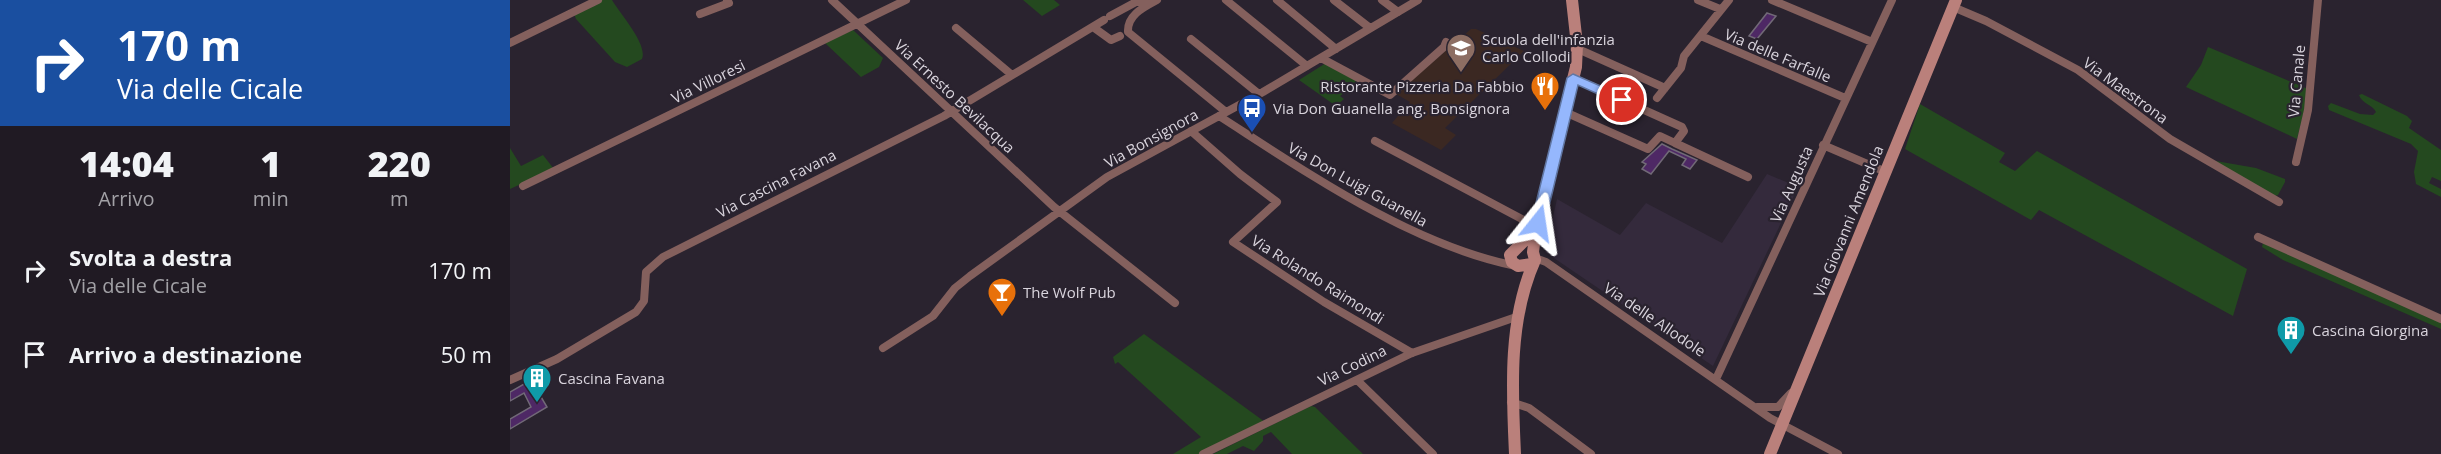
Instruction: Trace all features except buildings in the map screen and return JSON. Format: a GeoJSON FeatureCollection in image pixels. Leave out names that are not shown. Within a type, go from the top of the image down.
{"type":"FeatureCollection","features":[{"type":"Feature","properties":{"kind":"street"},"geometry":{"type":"LineString","coordinates":[[510,43],[598,0]]}},
{"type":"Feature","properties":{"kind":"street"},"geometry":{"type":"LineString","coordinates":[[700,14],[729,3],[727,0]]}},
{"type":"Feature","properties":{"kind":"street","name":"Via Ernesto Bevilacqua"},"geometry":{"type":"LineString","coordinates":[[832,0],[1059,211]]}},
{"type":"Feature","properties":{"kind":"street","name":"Via Villoresi"},"geometry":{"type":"LineString","coordinates":[[523,186],[783,59],[859,25],[906,0]]}},
{"type":"Feature","properties":{"kind":"street","name":"Via Don Luigi Guanella"},"geometry":{"type":"LineString","coordinates":[[1157,0],[1130,20],[1127,28],[1131,35],[1223,114],[1305,171],[1411,231],[1517,266]]}},
{"type":"Feature","properties":{"kind":"street"},"geometry":{"type":"LineString","coordinates":[[1226,0],[1307,66]]}},
{"type":"Feature","properties":{"kind":"street"},"geometry":{"type":"LineString","coordinates":[[1277,0],[1336,49]]}},
{"type":"Feature","properties":{"kind":"street"},"geometry":{"type":"LineString","coordinates":[[1334,0],[1370,28]]}},
{"type":"Feature","properties":{"kind":"street"},"geometry":{"type":"LineString","coordinates":[[1382,0],[1398,12]]}},
{"type":"Feature","properties":{"kind":"street","name":"Via Bonsignora"},"geometry":{"type":"LineString","coordinates":[[883,348],[933,316],[962,282],[1107,177],[1259,94],[1418,0]]}},
{"type":"Feature","properties":{"kind":"street"},"geometry":{"type":"LineString","coordinates":[[1515,454],[1511,372],[1520,310],[1533,258],[1536,228],[1566,112],[1578,50],[1572,0]]}},
{"type":"Feature","properties":{"kind":"street"},"geometry":{"type":"LineString","coordinates":[[1698,0],[1720,9]]}},
{"type":"Feature","properties":{"kind":"street"},"geometry":{"type":"LineString","coordinates":[[1657,98],[1681,68],[1684,56],[1729,0]]}},
{"type":"Feature","properties":{"kind":"street"},"geometry":{"type":"LineString","coordinates":[[1772,0],[1872,42]]}},
{"type":"Feature","properties":{"kind":"street","name":"Via Augusta"},"geometry":{"type":"LineString","coordinates":[[1716,379],[1892,0]]}},
{"type":"Feature","properties":{"kind":"street","name":"Via Canale"},"geometry":{"type":"LineString","coordinates":[[2296,162],[2311,98],[2314,27],[2318,0]]}},
{"type":"Feature","properties":{"kind":"street","name":"Via Cascina Favana"},"geometry":{"type":"LineString","coordinates":[[510,380],[557,359],[636,312],[644,305],[646,298],[645,273],[669,253],[952,111],[1136,2],[1149,2]]}},
{"type":"Feature","properties":{"kind":"street","name":"Via Giovanni Amendola"},"geometry":{"type":"LineString","coordinates":[[1770,454],[1954,3]]}},
{"type":"Feature","properties":{"kind":"street","name":"Via Maestrona"},"geometry":{"type":"LineString","coordinates":[[1954,3],[2078,70],[2170,139],[2279,202]]}},
{"type":"Feature","properties":{"kind":"street"},"geometry":{"type":"LineString","coordinates":[[1120,20],[1121,10]]}},
{"type":"Feature","properties":{"kind":"street"},"geometry":{"type":"LineString","coordinates":[[1093,27],[1111,40],[1120,36]]}},
{"type":"Feature","properties":{"kind":"street"},"geometry":{"type":"LineString","coordinates":[[956,28],[1012,75]]}},
{"type":"Feature","properties":{"kind":"street","name":"Via delle Farfalle"},"geometry":{"type":"LineString","coordinates":[[1701,36],[1845,98]]}},
{"type":"Feature","properties":{"kind":"street"},"geometry":{"type":"LineString","coordinates":[[1191,39],[1259,94]]}},
{"type":"Feature","properties":{"kind":"street"},"geometry":{"type":"LineString","coordinates":[[1321,57],[1390,95],[1444,47],[1446,42]]}},
{"type":"Feature","properties":{"kind":"street"},"geometry":{"type":"LineString","coordinates":[[1578,50],[1665,88]]}},
{"type":"Feature","properties":{"kind":"street"},"geometry":{"type":"LineString","coordinates":[[1573,78],[1683,128],[1684,132],[1675,143]]}},
{"type":"Feature","properties":{"kind":"street"},"geometry":{"type":"LineString","coordinates":[[1566,112],[1648,149],[1660,136],[1748,177]]}},
{"type":"Feature","properties":{"kind":"street","name":"Via Rolando Raimondi"},"geometry":{"type":"LineString","coordinates":[[1191,131],[1240,174],[1277,202],[1233,242],[1324,302],[1412,353]]}},
{"type":"Feature","properties":{"kind":"street"},"geometry":{"type":"LineString","coordinates":[[1375,141],[1536,228]]}},
{"type":"Feature","properties":{"kind":"street"},"geometry":{"type":"LineString","coordinates":[[1823,146],[1886,172]]}},
{"type":"Feature","properties":{"kind":"street"},"geometry":{"type":"LineString","coordinates":[[1059,211],[1175,303]]}},
{"type":"Feature","properties":{"kind":"street"},"geometry":{"type":"LineString","coordinates":[[1533,258],[1524,267],[1517,266],[1511,260],[1513,251],[1536,228]]}},
{"type":"Feature","properties":{"kind":"street"},"geometry":{"type":"LineString","coordinates":[[2258,237],[2441,320]]}},
{"type":"Feature","properties":{"kind":"street"},"geometry":{"type":"LineString","coordinates":[[1491,259],[1523,247],[1533,258]]}},
{"type":"Feature","properties":{"kind":"street","name":"Via delle Allodole"},"geometry":{"type":"LineString","coordinates":[[1533,258],[1546,262],[1782,425],[1838,454]]}},
{"type":"Feature","properties":{"kind":"street"},"geometry":{"type":"LineString","coordinates":[[1517,266],[1520,310]]}},
{"type":"Feature","properties":{"kind":"street","name":"Via Codina"},"geometry":{"type":"LineString","coordinates":[[1203,454],[1412,353],[1520,310]]}},
{"type":"Feature","properties":{"kind":"street"},"geometry":{"type":"LineString","coordinates":[[1756,407],[1771,408],[1781,405],[1803,374]]}},
{"type":"Feature","properties":{"kind":"street"},"geometry":{"type":"LineString","coordinates":[[1357,380],[1433,454]]}},
{"type":"Feature","properties":{"kind":"street"},"geometry":{"type":"LineString","coordinates":[[1511,402],[1529,408],[1591,454]]}},
{"type":"Feature","properties":{"kind":"shaded area","name":"Scuola dell'infanzia Carlo Collodi"},"geometry":{"type":"Polygon","coordinates":[[[1471,29],[1476,29],[1524,51],[1445,128],[1456,135],[1441,150],[1392,123],[1410,102],[1396,94],[1471,29]]]}},
{"type":"Feature","properties":{"kind":"shaded area"},"geometry":{"type":"Polygon","coordinates":[[[1767,174],[1798,187],[1713,366],[1545,252],[1557,199],[1620,235],[1646,203],[1722,243],[1767,174]]]}},
{"type":"Feature","properties":{"kind":"green space"},"geometry":{"type":"Polygon","coordinates":[[[602,0],[612,0],[641,45],[642,59],[627,67],[615,62],[574,14],[602,0]]]}},
{"type":"Feature","properties":{"kind":"green space"},"geometry":{"type":"Polygon","coordinates":[[[1023,0],[1054,0],[1060,5],[1042,16],[1023,0]]]}},
{"type":"Feature","properties":{"kind":"green space"},"geometry":{"type":"Polygon","coordinates":[[[853,30],[883,58],[879,67],[861,77],[825,43],[853,30]]]}},
{"type":"Feature","properties":{"kind":"green space"},"geometry":{"type":"Polygon","coordinates":[[[2208,47],[2308,89],[2297,139],[2186,87],[2201,65],[2208,47]]]}},
{"type":"Feature","properties":{"kind":"green space"},"geometry":{"type":"Polygon","coordinates":[[[1326,63],[1355,79],[1356,83],[1340,96],[1344,99],[1336,106],[1299,80],[1326,63]]]}},
{"type":"Feature","properties":{"kind":"green space"},"geometry":{"type":"Polygon","coordinates":[[[2362,94],[2407,116],[2412,121],[2409,128],[2441,150],[2441,181],[2432,177],[2429,183],[2441,189],[2441,197],[2416,184],[2414,172],[2418,151],[2411,144],[2329,110],[2328,106],[2331,103],[2360,114],[2373,115],[2376,112],[2360,98],[2359,95],[2362,94]]]}},
{"type":"Feature","properties":{"kind":"green space"},"geometry":{"type":"Polygon","coordinates":[[[1920,104],[2005,153],[1999,162],[2015,171],[2037,151],[2247,269],[2233,316],[2039,210],[2031,220],[1905,149],[1920,104]]]}},
{"type":"Feature","properties":{"kind":"green space"},"geometry":{"type":"Polygon","coordinates":[[[510,148],[521,166],[543,155],[554,169],[510,189],[510,148]]]}},
{"type":"Feature","properties":{"kind":"green space"},"geometry":{"type":"Polygon","coordinates":[[[2210,160],[2256,168],[2285,179],[2285,182],[2278,195],[2275,196],[2210,160]]]}},
{"type":"Feature","properties":{"kind":"green space"},"geometry":{"type":"Polygon","coordinates":[[[2263,243],[2441,322],[2441,329],[2283,260],[2262,247],[2263,243]]]}},
{"type":"Feature","properties":{"kind":"green space"},"geometry":{"type":"Polygon","coordinates":[[[1144,334],[1265,422],[1203,454],[1173,454],[1201,437],[1118,362],[1115,364],[1113,357],[1144,334]]]}},
{"type":"Feature","properties":{"kind":"green space"},"geometry":{"type":"Polygon","coordinates":[[[1311,406],[1315,407],[1363,454],[1292,454],[1271,432],[1263,436],[1263,441],[1254,451],[1243,446],[1227,454],[1213,454],[1311,406]]]}},
{"type":"Feature","properties":{"kind":"place","name":"Scuola dell'infanzia Carlo Collodi"},"geometry":{"type":"Point","coordinates":[1461,74]}},
{"type":"Feature","properties":{"kind":"place","name":"Ristorante Pizzeria Da Fabbio"},"geometry":{"type":"Point","coordinates":[1545,112]}},
{"type":"Feature","properties":{"kind":"place","name":"Via Don Guanella ang. Bonsignora"},"geometry":{"type":"Point","coordinates":[1252,134]}},
{"type":"Feature","properties":{"kind":"place","name":"The Wolf Pub"},"geometry":{"type":"Point","coordinates":[1002,318]}},
{"type":"Feature","properties":{"kind":"place","name":"Cascina Giorgina"},"geometry":{"type":"Point","coordinates":[2291,356]}},
{"type":"Feature","properties":{"kind":"place","name":"Cascina Favana"},"geometry":{"type":"Point","coordinates":[537,404]}},
{"type":"Feature","properties":{"kind":"route"},"geometry":{"type":"LineString","coordinates":[[1538,223],[1573,78],[1622,100]]}}]}
